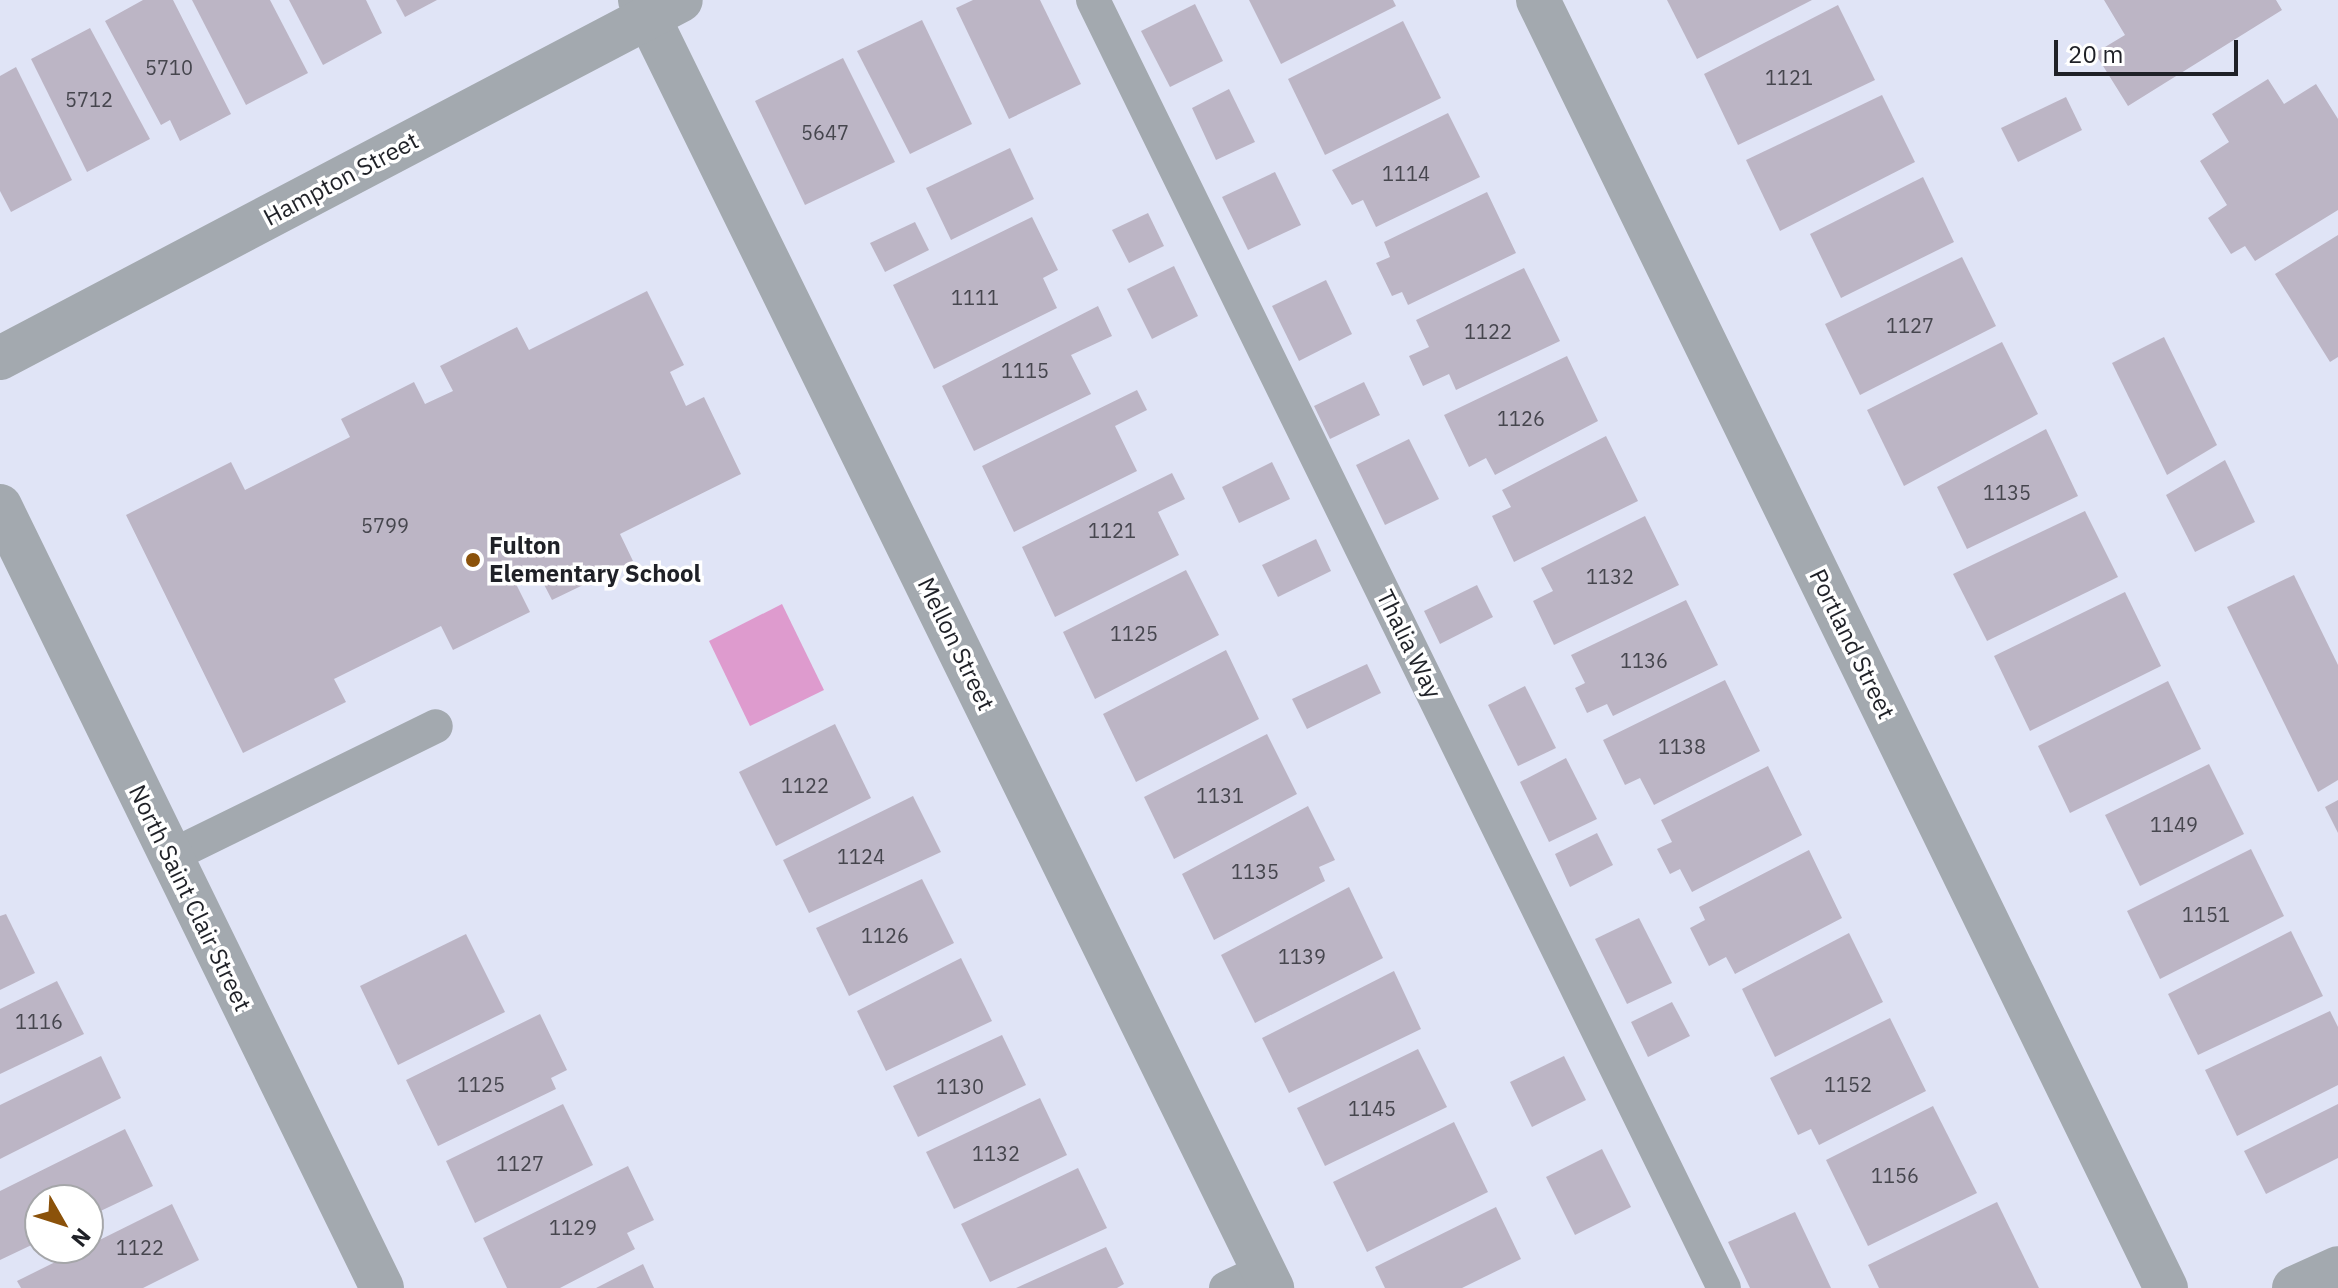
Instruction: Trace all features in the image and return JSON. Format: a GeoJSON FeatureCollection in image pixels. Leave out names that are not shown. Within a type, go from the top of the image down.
{"type":"FeatureCollection","features":[{"type":"Feature","properties":{"kind":"street","name":"Portland Street"},"geometry":{"type":"LineString","coordinates":[[1538,0],[2166,1288]]}},
{"type":"Feature","properties":{"kind":"street","name":"Hampton Street"},"geometry":{"type":"LineString","coordinates":[[0,358],[657,5]]}},
{"type":"Feature","properties":{"kind":"street","name":"Mellon Street"},"geometry":{"type":"LineString","coordinates":[[657,5],[1254,1282]]}},
{"type":"Feature","properties":{"kind":"street","name":"North Saint Clair Street"},"geometry":{"type":"LineString","coordinates":[[0,506],[382,1288]]}},
{"type":"Feature","properties":{"kind":"street"},"geometry":{"type":"LineString","coordinates":[[2294,1288],[2338,1268]]}},
{"type":"Feature","properties":{"kind":"lane","name":"Thalia Way"},"geometry":{"type":"LineString","coordinates":[[1093,0],[1724,1288]]}},
{"type":"Feature","properties":{"kind":"lane"},"geometry":{"type":"LineString","coordinates":[[169,857],[436,726]]}},
{"type":"Feature","properties":{"kind":"shaded area"},"geometry":{"type":"Polygon","coordinates":[[[782,604],[824,690],[750,726],[709,641],[782,604]]]}},
{"type":"Feature","properties":{"kind":"building"},"geometry":{"type":"Polygon","coordinates":[[[143,0],[173,0],[231,114],[180,141],[170,120],[161,125],[105,21],[143,0]]]}},
{"type":"Feature","properties":{"kind":"building"},"geometry":{"type":"Polygon","coordinates":[[[192,0],[270,0],[308,73],[246,105],[192,0]]]}},
{"type":"Feature","properties":{"kind":"building"},"geometry":{"type":"Polygon","coordinates":[[[289,0],[366,0],[382,33],[323,65],[289,0]]]}},
{"type":"Feature","properties":{"kind":"building"},"geometry":{"type":"Polygon","coordinates":[[[396,0],[437,0],[405,17],[396,0]]]}},
{"type":"Feature","properties":{"kind":"building"},"geometry":{"type":"Polygon","coordinates":[[[973,0],[1040,0],[1081,84],[1009,119],[956,8],[973,0]]]}},
{"type":"Feature","properties":{"kind":"building"},"geometry":{"type":"Polygon","coordinates":[[[1249,0],[1393,0],[1396,6],[1281,64],[1249,0]]]}},
{"type":"Feature","properties":{"kind":"building"},"geometry":{"type":"Polygon","coordinates":[[[1667,0],[1812,0],[1697,59],[1667,0]]]}},
{"type":"Feature","properties":{"kind":"building"},"geometry":{"type":"Polygon","coordinates":[[[2104,0],[2276,0],[2282,10],[2128,106],[2095,53],[2125,35],[2104,0]]]}},
{"type":"Feature","properties":{"kind":"building"},"geometry":{"type":"Polygon","coordinates":[[[1195,4],[1223,61],[1170,87],[1141,31],[1195,4]]]}},
{"type":"Feature","properties":{"kind":"building"},"geometry":{"type":"Polygon","coordinates":[[[1838,5],[1875,80],[1738,145],[1704,74],[1838,5]]]}},
{"type":"Feature","properties":{"kind":"building"},"geometry":{"type":"Polygon","coordinates":[[[922,20],[972,124],[910,154],[857,51],[922,20]]]}},
{"type":"Feature","properties":{"kind":"building"},"geometry":{"type":"Polygon","coordinates":[[[1403,21],[1441,98],[1325,155],[1288,79],[1403,21]]]}},
{"type":"Feature","properties":{"kind":"building"},"geometry":{"type":"Polygon","coordinates":[[[90,28],[150,139],[87,172],[31,59],[90,28]]]}},
{"type":"Feature","properties":{"kind":"building"},"geometry":{"type":"Polygon","coordinates":[[[843,58],[895,162],[805,205],[755,101],[843,58]]]}},
{"type":"Feature","properties":{"kind":"building"},"geometry":{"type":"Polygon","coordinates":[[[16,67],[72,180],[11,212],[0,191],[0,76],[16,67]]]}},
{"type":"Feature","properties":{"kind":"building"},"geometry":{"type":"Polygon","coordinates":[[[2268,79],[2284,104],[2316,84],[2338,119],[2338,210],[2255,261],[2245,246],[2231,254],[2208,218],[2227,205],[2200,161],[2229,142],[2212,114],[2268,79]]]}},
{"type":"Feature","properties":{"kind":"building"},"geometry":{"type":"Polygon","coordinates":[[[1229,89],[1255,142],[1216,160],[1192,108],[1229,89]]]}},
{"type":"Feature","properties":{"kind":"building"},"geometry":{"type":"Polygon","coordinates":[[[1882,95],[1915,162],[1780,231],[1746,160],[1882,95]]]}},
{"type":"Feature","properties":{"kind":"building"},"geometry":{"type":"Polygon","coordinates":[[[2066,97],[2082,130],[2018,162],[2001,128],[2066,97]]]}},
{"type":"Feature","properties":{"kind":"building"},"geometry":{"type":"Polygon","coordinates":[[[1448,113],[1480,177],[1376,227],[1363,200],[1352,205],[1332,170],[1448,113]]]}},
{"type":"Feature","properties":{"kind":"building"},"geometry":{"type":"Polygon","coordinates":[[[1010,148],[1034,199],[951,240],[926,188],[1010,148]]]}},
{"type":"Feature","properties":{"kind":"building"},"geometry":{"type":"Polygon","coordinates":[[[1275,172],[1301,225],[1248,250],[1222,197],[1275,172]]]}},
{"type":"Feature","properties":{"kind":"building"},"geometry":{"type":"Polygon","coordinates":[[[1923,177],[1954,242],[1841,298],[1810,234],[1923,177]]]}},
{"type":"Feature","properties":{"kind":"building"},"geometry":{"type":"Polygon","coordinates":[[[1487,192],[1516,253],[1408,305],[1402,292],[1392,296],[1376,263],[1390,257],[1384,242],[1487,192]]]}},
{"type":"Feature","properties":{"kind":"building"},"geometry":{"type":"Polygon","coordinates":[[[1148,213],[1164,246],[1129,263],[1112,230],[1148,213]]]}},
{"type":"Feature","properties":{"kind":"building"},"geometry":{"type":"Polygon","coordinates":[[[1032,217],[1058,270],[1043,278],[1057,308],[934,369],[893,285],[1032,217]]]}},
{"type":"Feature","properties":{"kind":"building"},"geometry":{"type":"Polygon","coordinates":[[[915,222],[929,250],[885,272],[870,243],[915,222]]]}},
{"type":"Feature","properties":{"kind":"building"},"geometry":{"type":"Polygon","coordinates":[[[2338,235],[2338,357],[2330,362],[2275,274],[2338,235]]]}},
{"type":"Feature","properties":{"kind":"building"},"geometry":{"type":"Polygon","coordinates":[[[1962,257],[1996,326],[1860,395],[1825,324],[1962,257]]]}},
{"type":"Feature","properties":{"kind":"building"},"geometry":{"type":"Polygon","coordinates":[[[1174,266],[1198,316],[1152,339],[1127,289],[1174,266]]]}},
{"type":"Feature","properties":{"kind":"building"},"geometry":{"type":"Polygon","coordinates":[[[1524,268],[1560,341],[1456,390],[1449,374],[1423,386],[1409,356],[1429,347],[1416,320],[1524,268]]]}},
{"type":"Feature","properties":{"kind":"building"},"geometry":{"type":"Polygon","coordinates":[[[1326,280],[1352,334],[1299,361],[1272,306],[1326,280]]]}},
{"type":"Feature","properties":{"kind":"building"},"geometry":{"type":"Polygon","coordinates":[[[647,291],[684,365],[670,372],[686,406],[704,397],[741,474],[620,534],[633,561],[552,600],[536,569],[514,580],[530,612],[453,650],[441,626],[334,679],[346,702],[243,753],[126,515],[231,462],[245,490],[350,437],[341,419],[414,382],[425,404],[453,391],[440,366],[517,327],[529,350],[647,291]]]}},
{"type":"Feature","properties":{"kind":"building"},"geometry":{"type":"Polygon","coordinates":[[[1098,306],[1112,336],[1071,355],[1091,394],[974,451],[942,386],[1098,306]]]}},
{"type":"Feature","properties":{"kind":"building"},"geometry":{"type":"Polygon","coordinates":[[[2164,337],[2217,445],[2167,475],[2112,363],[2164,337]]]}},
{"type":"Feature","properties":{"kind":"building"},"geometry":{"type":"Polygon","coordinates":[[[2002,342],[2038,414],[1904,486],[1867,410],[2002,342]]]}},
{"type":"Feature","properties":{"kind":"building"},"geometry":{"type":"Polygon","coordinates":[[[1567,356],[1598,421],[1495,475],[1486,458],[1469,467],[1444,415],[1567,356]]]}},
{"type":"Feature","properties":{"kind":"building"},"geometry":{"type":"Polygon","coordinates":[[[1364,382],[1380,415],[1330,439],[1314,406],[1364,382]]]}},
{"type":"Feature","properties":{"kind":"building"},"geometry":{"type":"Polygon","coordinates":[[[1137,390],[1147,410],[1115,426],[1137,471],[1014,532],[982,466],[1137,390]]]}},
{"type":"Feature","properties":{"kind":"building"},"geometry":{"type":"Polygon","coordinates":[[[2046,429],[2078,496],[1967,549],[1937,487],[2046,429]]]}},
{"type":"Feature","properties":{"kind":"building"},"geometry":{"type":"Polygon","coordinates":[[[1606,436],[1638,501],[1514,562],[1492,516],[1511,507],[1502,490],[1606,436]]]}},
{"type":"Feature","properties":{"kind":"building"},"geometry":{"type":"Polygon","coordinates":[[[1409,439],[1439,499],[1385,525],[1356,465],[1409,439]]]}},
{"type":"Feature","properties":{"kind":"building"},"geometry":{"type":"Polygon","coordinates":[[[2225,460],[2255,522],[2195,552],[2166,495],[2225,460]]]}},
{"type":"Feature","properties":{"kind":"building"},"geometry":{"type":"Polygon","coordinates":[[[1272,462],[1290,499],[1239,523],[1222,487],[1272,462]]]}},
{"type":"Feature","properties":{"kind":"building"},"geometry":{"type":"Polygon","coordinates":[[[1172,473],[1185,499],[1158,512],[1179,555],[1055,617],[1022,547],[1172,473]]]}},
{"type":"Feature","properties":{"kind":"building"},"geometry":{"type":"Polygon","coordinates":[[[2085,511],[2118,577],[1987,641],[1953,574],[2085,511]]]}},
{"type":"Feature","properties":{"kind":"building"},"geometry":{"type":"Polygon","coordinates":[[[1645,516],[1679,585],[1554,645],[1533,601],[1553,591],[1541,568],[1645,516]]]}},
{"type":"Feature","properties":{"kind":"building"},"geometry":{"type":"Polygon","coordinates":[[[1316,539],[1331,571],[1278,597],[1262,565],[1316,539]]]}},
{"type":"Feature","properties":{"kind":"building"},"geometry":{"type":"Polygon","coordinates":[[[1186,570],[1219,635],[1095,699],[1063,632],[1186,570]]]}},
{"type":"Feature","properties":{"kind":"building"},"geometry":{"type":"Polygon","coordinates":[[[2294,575],[2338,665],[2338,780],[2318,792],[2227,607],[2294,575]]]}},
{"type":"Feature","properties":{"kind":"building"},"geometry":{"type":"Polygon","coordinates":[[[1477,585],[1493,617],[1440,644],[1424,611],[1477,585]]]}},
{"type":"Feature","properties":{"kind":"building"},"geometry":{"type":"Polygon","coordinates":[[[2125,592],[2161,666],[2030,731],[1994,656],[2125,592]]]}},
{"type":"Feature","properties":{"kind":"building"},"geometry":{"type":"Polygon","coordinates":[[[1686,600],[1718,665],[1613,716],[1607,704],[1587,713],[1575,688],[1585,683],[1571,655],[1686,600]]]}},
{"type":"Feature","properties":{"kind":"building"},"geometry":{"type":"Polygon","coordinates":[[[1226,650],[1259,719],[1136,782],[1103,714],[1226,650]]]}},
{"type":"Feature","properties":{"kind":"building"},"geometry":{"type":"Polygon","coordinates":[[[1367,664],[1381,693],[1307,729],[1292,699],[1367,664]]]}},
{"type":"Feature","properties":{"kind":"building"},"geometry":{"type":"Polygon","coordinates":[[[1725,680],[1760,751],[1654,805],[1640,778],[1625,785],[1603,740],[1725,680]]]}},
{"type":"Feature","properties":{"kind":"building"},"geometry":{"type":"Polygon","coordinates":[[[2168,681],[2201,749],[2070,813],[2038,746],[2168,681]]]}},
{"type":"Feature","properties":{"kind":"building"},"geometry":{"type":"Polygon","coordinates":[[[1525,686],[1556,748],[1518,766],[1488,705],[1525,686]]]}},
{"type":"Feature","properties":{"kind":"building"},"geometry":{"type":"Polygon","coordinates":[[[835,724],[871,798],[776,846],[739,772],[835,724]]]}},
{"type":"Feature","properties":{"kind":"building"},"geometry":{"type":"Polygon","coordinates":[[[1267,734],[1297,794],[1174,859],[1144,797],[1267,734]]]}},
{"type":"Feature","properties":{"kind":"building"},"geometry":{"type":"Polygon","coordinates":[[[1566,758],[1597,819],[1549,842],[1520,782],[1566,758]]]}},
{"type":"Feature","properties":{"kind":"building"},"geometry":{"type":"Polygon","coordinates":[[[2209,764],[2244,834],[2140,886],[2105,815],[2209,764]]]}},
{"type":"Feature","properties":{"kind":"building"},"geometry":{"type":"Polygon","coordinates":[[[1768,766],[1802,835],[1692,892],[1680,869],[1670,874],[1657,849],[1672,842],[1661,820],[1768,766]]]}},
{"type":"Feature","properties":{"kind":"building"},"geometry":{"type":"Polygon","coordinates":[[[913,796],[941,852],[809,913],[783,860],[913,796]]]}},
{"type":"Feature","properties":{"kind":"building"},"geometry":{"type":"Polygon","coordinates":[[[2338,800],[2338,833],[2325,807],[2338,800]]]}},
{"type":"Feature","properties":{"kind":"building"},"geometry":{"type":"Polygon","coordinates":[[[1308,806],[1335,860],[1319,867],[1325,881],[1214,940],[1182,874],[1308,806]]]}},
{"type":"Feature","properties":{"kind":"building"},"geometry":{"type":"Polygon","coordinates":[[[1597,833],[1613,865],[1570,887],[1555,854],[1597,833]]]}},
{"type":"Feature","properties":{"kind":"building"},"geometry":{"type":"Polygon","coordinates":[[[2251,849],[2284,916],[2160,979],[2127,911],[2251,849]]]}},
{"type":"Feature","properties":{"kind":"building"},"geometry":{"type":"Polygon","coordinates":[[[1809,850],[1842,918],[1735,974],[1726,957],[1709,966],[1690,928],[1705,920],[1699,907],[1809,850]]]}},
{"type":"Feature","properties":{"kind":"building"},"geometry":{"type":"Polygon","coordinates":[[[922,879],[954,943],[849,996],[816,928],[922,879]]]}},
{"type":"Feature","properties":{"kind":"building"},"geometry":{"type":"Polygon","coordinates":[[[1349,887],[1383,958],[1255,1023],[1221,955],[1349,887]]]}},
{"type":"Feature","properties":{"kind":"building"},"geometry":{"type":"Polygon","coordinates":[[[6,914],[35,973],[0,990],[0,916],[6,914]]]}},
{"type":"Feature","properties":{"kind":"building"},"geometry":{"type":"Polygon","coordinates":[[[1639,918],[1672,983],[1627,1004],[1595,939],[1639,918]]]}},
{"type":"Feature","properties":{"kind":"building"},"geometry":{"type":"Polygon","coordinates":[[[2291,931],[2323,996],[2198,1055],[2168,994],[2291,931]]]}},
{"type":"Feature","properties":{"kind":"building"},"geometry":{"type":"Polygon","coordinates":[[[1849,933],[1883,1002],[1775,1057],[1742,989],[1849,933]]]}},
{"type":"Feature","properties":{"kind":"building"},"geometry":{"type":"Polygon","coordinates":[[[466,934],[505,1012],[398,1065],[360,986],[466,934]]]}},
{"type":"Feature","properties":{"kind":"building"},"geometry":{"type":"Polygon","coordinates":[[[961,958],[992,1021],[886,1071],[857,1011],[961,958]]]}},
{"type":"Feature","properties":{"kind":"building"},"geometry":{"type":"Polygon","coordinates":[[[1394,971],[1421,1029],[1289,1093],[1262,1038],[1394,971]]]}},
{"type":"Feature","properties":{"kind":"building"},"geometry":{"type":"Polygon","coordinates":[[[57,981],[84,1034],[0,1074],[0,1009],[57,981]]]}},
{"type":"Feature","properties":{"kind":"building"},"geometry":{"type":"Polygon","coordinates":[[[1672,1002],[1690,1036],[1648,1057],[1631,1022],[1672,1002]]]}},
{"type":"Feature","properties":{"kind":"building"},"geometry":{"type":"Polygon","coordinates":[[[2330,1011],[2338,1027],[2338,1085],[2237,1136],[2205,1070],[2330,1011]]]}},
{"type":"Feature","properties":{"kind":"building"},"geometry":{"type":"Polygon","coordinates":[[[540,1014],[567,1070],[551,1078],[556,1089],[438,1146],[406,1080],[540,1014]]]}},
{"type":"Feature","properties":{"kind":"building"},"geometry":{"type":"Polygon","coordinates":[[[1890,1018],[1926,1091],[1819,1145],[1811,1129],[1798,1135],[1770,1078],[1890,1018]]]}},
{"type":"Feature","properties":{"kind":"building"},"geometry":{"type":"Polygon","coordinates":[[[1002,1035],[1026,1085],[918,1137],[893,1086],[1002,1035]]]}},
{"type":"Feature","properties":{"kind":"building"},"geometry":{"type":"Polygon","coordinates":[[[1418,1049],[1447,1107],[1325,1166],[1297,1108],[1418,1049]]]}},
{"type":"Feature","properties":{"kind":"building"},"geometry":{"type":"Polygon","coordinates":[[[101,1056],[121,1098],[0,1159],[0,1105],[101,1056]]]}},
{"type":"Feature","properties":{"kind":"building"},"geometry":{"type":"Polygon","coordinates":[[[1564,1056],[1586,1100],[1532,1127],[1510,1082],[1564,1056]]]}},
{"type":"Feature","properties":{"kind":"building"},"geometry":{"type":"Polygon","coordinates":[[[1040,1098],[1067,1155],[954,1209],[926,1152],[1040,1098]]]}},
{"type":"Feature","properties":{"kind":"building"},"geometry":{"type":"Polygon","coordinates":[[[563,1104],[593,1165],[475,1223],[446,1161],[563,1104]]]}},
{"type":"Feature","properties":{"kind":"building"},"geometry":{"type":"Polygon","coordinates":[[[2338,1104],[2338,1158],[2266,1194],[2244,1151],[2338,1104]]]}},
{"type":"Feature","properties":{"kind":"building"},"geometry":{"type":"Polygon","coordinates":[[[1933,1106],[1977,1193],[1868,1246],[1826,1160],[1933,1106]]]}},
{"type":"Feature","properties":{"kind":"building"},"geometry":{"type":"Polygon","coordinates":[[[1454,1122],[1488,1192],[1367,1252],[1333,1182],[1454,1122]]]}},
{"type":"Feature","properties":{"kind":"building"},"geometry":{"type":"Polygon","coordinates":[[[125,1129],[153,1186],[104,1209],[104,1184],[24,1184],[24,1249],[0,1260],[0,1191],[125,1129]]]}},
{"type":"Feature","properties":{"kind":"building"},"geometry":{"type":"Polygon","coordinates":[[[1602,1149],[1631,1207],[1575,1235],[1546,1177],[1602,1149]]]}},
{"type":"Feature","properties":{"kind":"building"},"geometry":{"type":"Polygon","coordinates":[[[628,1166],[654,1220],[627,1233],[635,1249],[560,1288],[507,1288],[483,1238],[628,1166]]]}},
{"type":"Feature","properties":{"kind":"building"},"geometry":{"type":"Polygon","coordinates":[[[1078,1168],[1107,1228],[990,1282],[961,1224],[1078,1168]]]}},
{"type":"Feature","properties":{"kind":"building"},"geometry":{"type":"Polygon","coordinates":[[[1997,1202],[2039,1288],[1879,1288],[1868,1265],[1997,1202]]]}},
{"type":"Feature","properties":{"kind":"building"},"geometry":{"type":"Polygon","coordinates":[[[172,1204],[199,1260],[143,1288],[21,1288],[17,1281],[51,1264],[104,1264],[104,1238],[172,1204]]]}},
{"type":"Feature","properties":{"kind":"building"},"geometry":{"type":"Polygon","coordinates":[[[1496,1207],[1521,1259],[1462,1288],[1385,1288],[1375,1267],[1496,1207]]]}},
{"type":"Feature","properties":{"kind":"building"},"geometry":{"type":"Polygon","coordinates":[[[1795,1212],[1831,1288],[1750,1288],[1728,1242],[1795,1212]]]}},
{"type":"Feature","properties":{"kind":"building"},"geometry":{"type":"Polygon","coordinates":[[[1106,1247],[1124,1284],[1117,1288],[1016,1288],[1106,1247]]]}},
{"type":"Feature","properties":{"kind":"building"},"geometry":{"type":"Polygon","coordinates":[[[643,1264],[654,1288],[596,1288],[643,1264]]]}},
{"type":"Feature","properties":{"kind":"place","name":"Fulton Elementary School"},"geometry":{"type":"Point","coordinates":[473,560]}}]}
